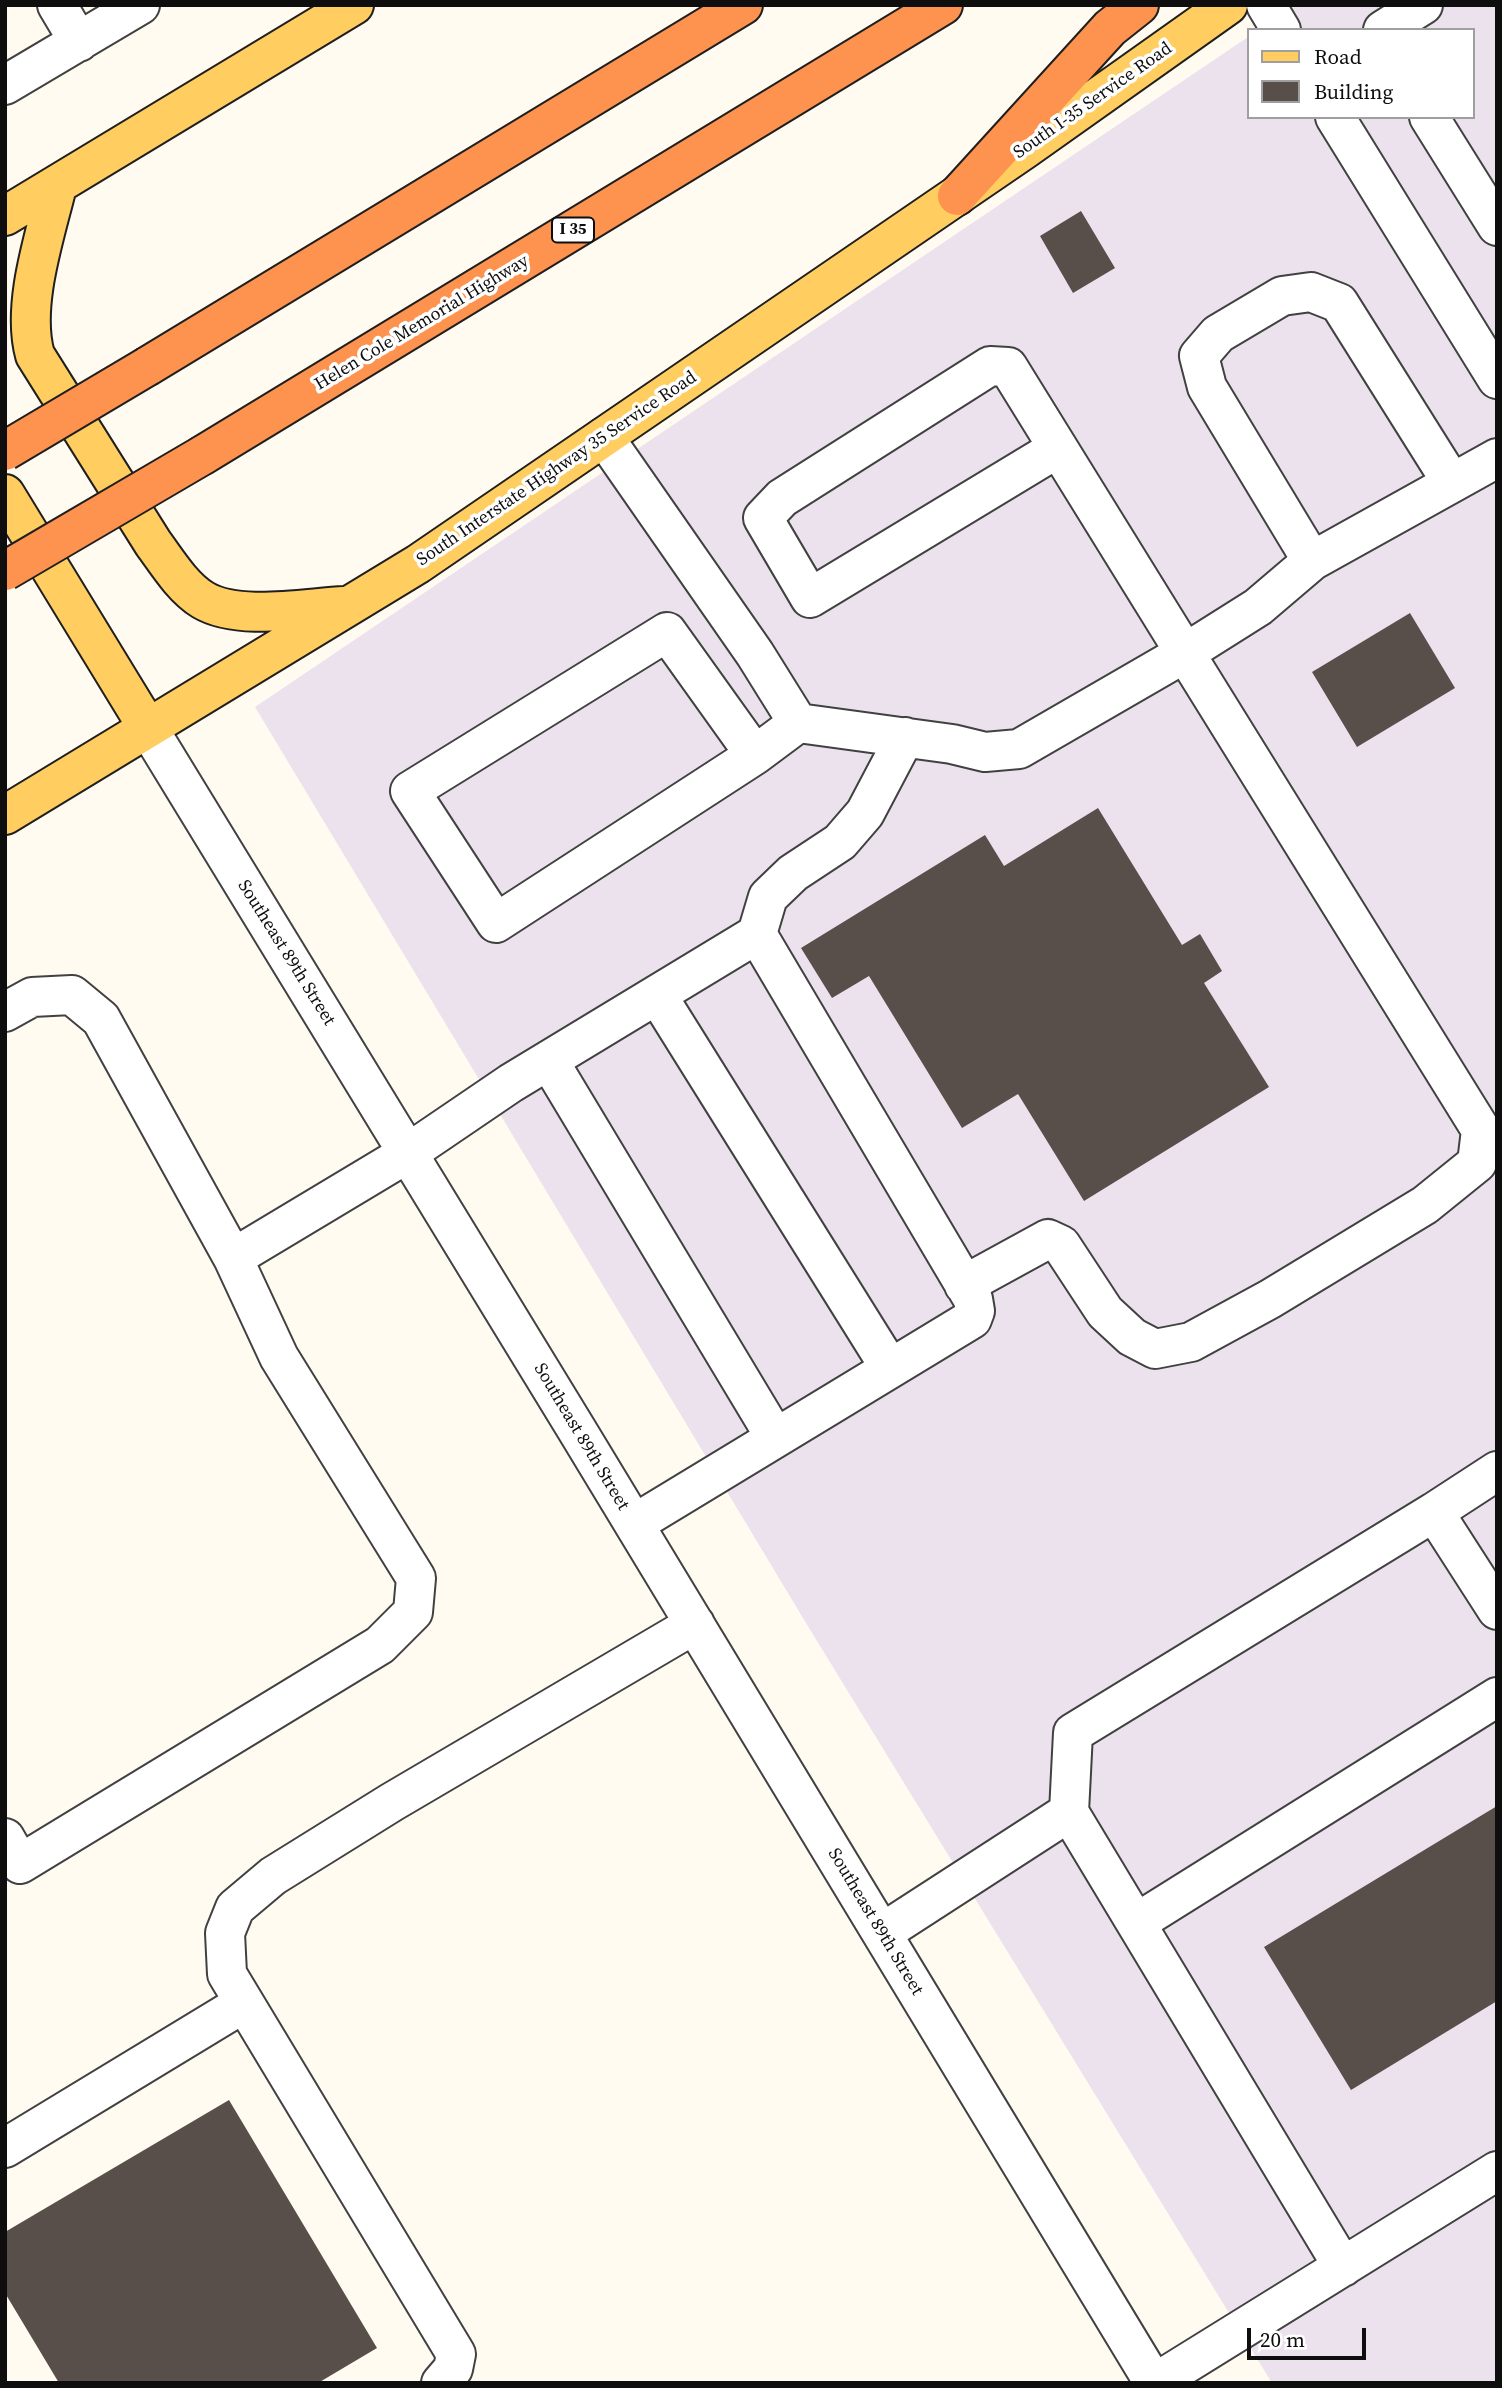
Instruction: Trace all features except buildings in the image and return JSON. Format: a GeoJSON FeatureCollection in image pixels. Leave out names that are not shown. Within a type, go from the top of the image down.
{"type":"FeatureCollection","features":[{"type":"Feature","properties":{"kind":"highway"},"geometry":{"type":"LineString","coordinates":[[5,451],[743,5]]}},
{"type":"Feature","properties":{"kind":"highway","name":"Helen Cole Memorial Highway"},"geometry":{"type":"LineString","coordinates":[[5,570],[203,455],[943,5]]}},
{"type":"Feature","properties":{"kind":"highway"},"geometry":{"type":"LineString","coordinates":[[957,196],[1111,28],[1139,5]]}},
{"type":"Feature","properties":{"kind":"main road","name":"South I-35 Service Road"},"geometry":{"type":"LineString","coordinates":[[957,196],[1228,5]]}},
{"type":"Feature","properties":{"kind":"main road"},"geometry":{"type":"LineString","coordinates":[[5,216],[340,9]]}},
{"type":"Feature","properties":{"kind":"main road"},"geometry":{"type":"LineString","coordinates":[[57,186],[37,271],[30,338],[35,355],[153,543],[174,572],[204,600],[232,610],[349,606]]}},
{"type":"Feature","properties":{"kind":"main road","name":"South Interstate Highway 35 Service Road"},"geometry":{"type":"LineString","coordinates":[[5,816],[418,565],[957,196]]}},
{"type":"Feature","properties":{"kind":"main road","name":"Southeast 89th Street"},"geometry":{"type":"LineString","coordinates":[[5,494],[148,728]]}},
{"type":"Feature","properties":{"kind":"street"},"geometry":{"type":"LineString","coordinates":[[57,5],[79,41]]}},
{"type":"Feature","properties":{"kind":"street"},"geometry":{"type":"LineString","coordinates":[[5,85],[139,5]]}},
{"type":"Feature","properties":{"kind":"street"},"geometry":{"type":"LineString","coordinates":[[1266,5],[1280,28]]}},
{"type":"Feature","properties":{"kind":"street"},"geometry":{"type":"LineString","coordinates":[[1386,28],[1423,5]]}},
{"type":"Feature","properties":{"kind":"street"},"geometry":{"type":"LineString","coordinates":[[1336,119],[1497,379]]}},
{"type":"Feature","properties":{"kind":"street"},"geometry":{"type":"LineString","coordinates":[[1430,119],[1497,226]]}},
{"type":"Feature","properties":{"kind":"street"},"geometry":{"type":"LineString","coordinates":[[1312,561],[1208,387],[1199,356],[1218,334],[1282,296],[1311,292],[1339,303],[1452,483]]}},
{"type":"Feature","properties":{"kind":"street"},"geometry":{"type":"LineString","coordinates":[[964,1284],[1048,1238],[1061,1245],[1105,1312],[1132,1337],[1155,1349],[1191,1342],[1361,1245],[1425,1205],[1478,1163],[1481,1130],[1008,367],[990,366],[782,498],[763,518],[810,598],[1058,449]]}},
{"type":"Feature","properties":{"kind":"street"},"geometry":{"type":"LineString","coordinates":[[604,437],[755,654],[798,723]]}},
{"type":"Feature","properties":{"kind":"street"},"geometry":{"type":"LineString","coordinates":[[755,755],[667,632],[410,791],[496,923],[755,755],[798,723],[905,737],[985,752],[1020,749],[1185,653],[1258,607],[1312,561],[1497,458]]}},
{"type":"Feature","properties":{"kind":"street","name":"Southeast 89th Street"},"geometry":{"type":"LineString","coordinates":[[148,728],[1155,2383]]}},
{"type":"Feature","properties":{"kind":"street"},"geometry":{"type":"LineString","coordinates":[[233,1258],[408,1153],[512,1083],[757,934],[768,897],[793,873],[840,842],[864,813],[905,737]]}},
{"type":"Feature","properties":{"kind":"street"},"geometry":{"type":"LineString","coordinates":[[634,1524],[972,1319],[975,1311],[973,1299],[757,934]]}},
{"type":"Feature","properties":{"kind":"street"},"geometry":{"type":"LineString","coordinates":[[5,1012],[32,997],[72,995],[101,1019],[233,1258],[279,1357],[416,1578],[413,1612],[380,1645],[10,1857]]}},
{"type":"Feature","properties":{"kind":"street"},"geometry":{"type":"LineString","coordinates":[[657,995],[890,1368]]}},
{"type":"Feature","properties":{"kind":"street"},"geometry":{"type":"LineString","coordinates":[[549,1060],[775,1437]]}},
{"type":"Feature","properties":{"kind":"street"},"geometry":{"type":"LineString","coordinates":[[1343,2267],[1069,1812],[1073,1733],[1497,1471]]}},
{"type":"Feature","properties":{"kind":"street"},"geometry":{"type":"LineString","coordinates":[[1434,1512],[1497,1610]]}},
{"type":"Feature","properties":{"kind":"street"},"geometry":{"type":"LineString","coordinates":[[440,2383],[453,2369],[456,2354],[227,1974],[225,1933],[235,1908],[273,1876],[337,1835],[695,1624]]}},
{"type":"Feature","properties":{"kind":"street"},"geometry":{"type":"LineString","coordinates":[[1136,1923],[1497,1697]]}},
{"type":"Feature","properties":{"kind":"street"},"geometry":{"type":"LineString","coordinates":[[882,1933],[1069,1812]]}},
{"type":"Feature","properties":{"kind":"street"},"geometry":{"type":"LineString","coordinates":[[5,2148],[244,2003]]}},
{"type":"Feature","properties":{"kind":"street"},"geometry":{"type":"LineString","coordinates":[[1155,2383],[1497,2172]]}},
{"type":"Feature","properties":{"kind":"shaded area"},"geometry":{"type":"Polygon","coordinates":[[[1295,5],[1497,5],[1497,2383],[1272,2383],[809,1628],[255,707],[1246,38],[1246,119],[1474,119],[1474,28],[1262,28],[1295,5]]]}}]}
